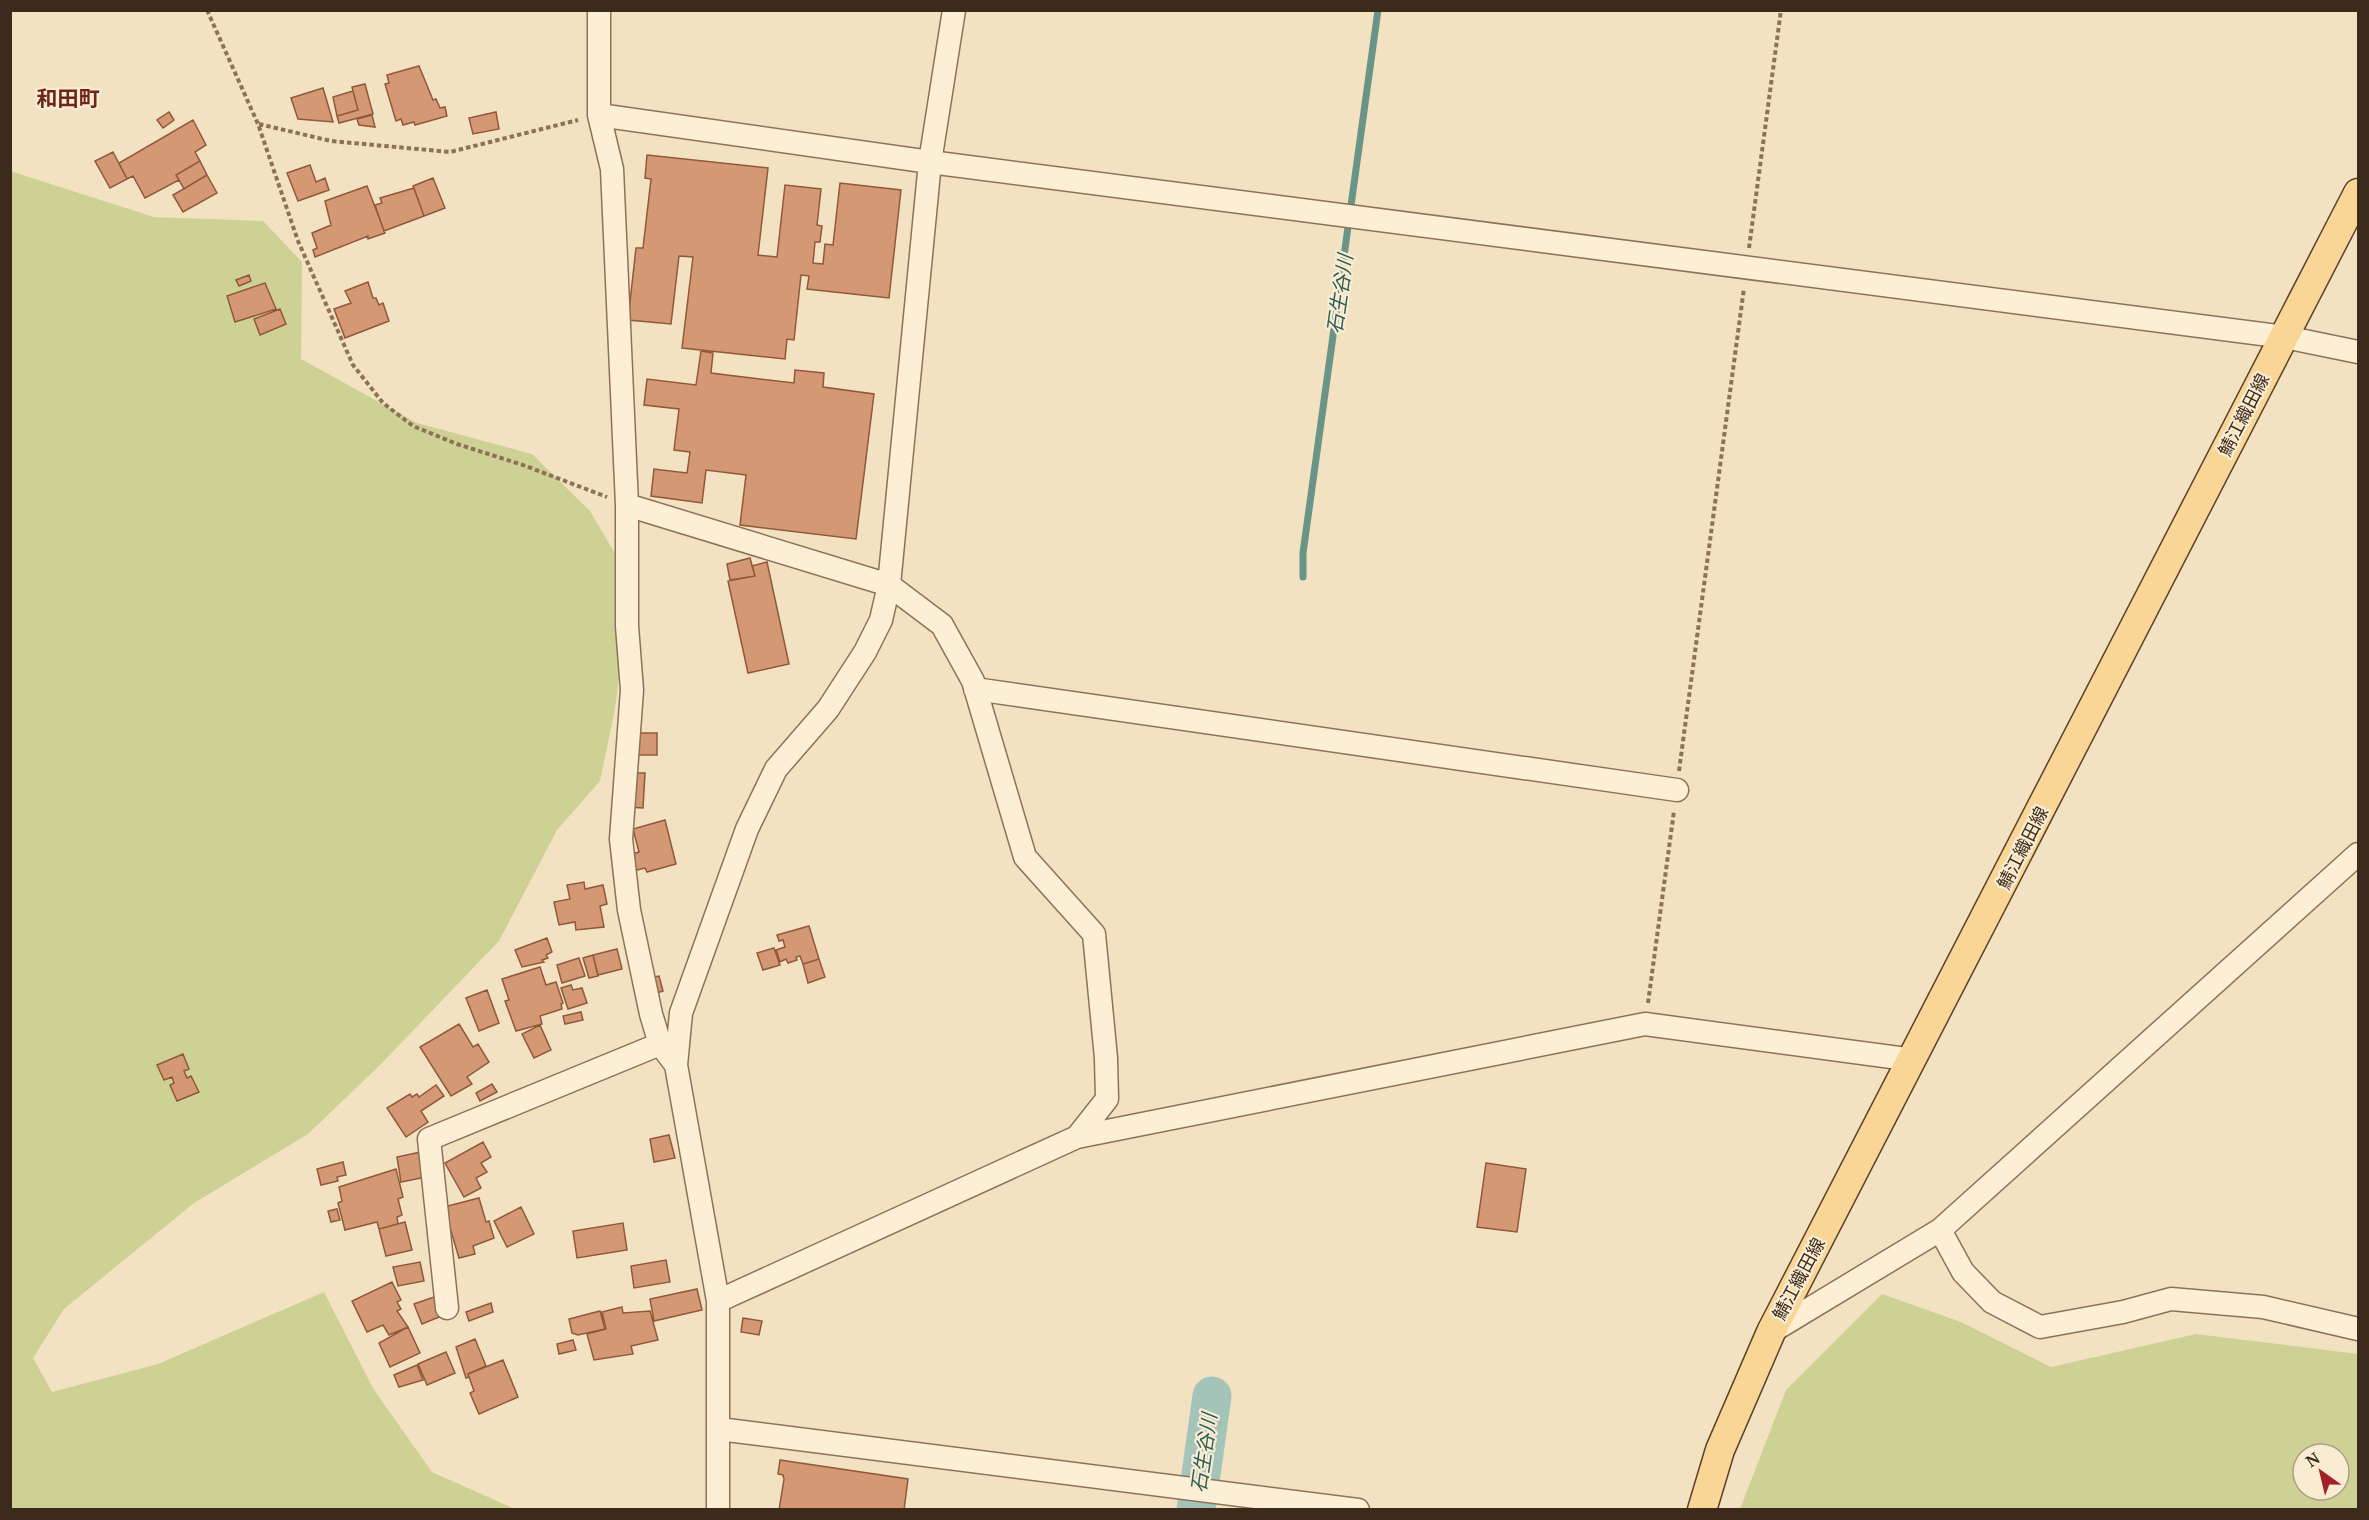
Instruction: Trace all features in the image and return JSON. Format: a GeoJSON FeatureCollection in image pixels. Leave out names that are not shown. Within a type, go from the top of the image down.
{"type":"FeatureCollection","features":[{"type":"Feature","properties":{"kind":"main road","name":"鯖江織田線"},"geometry":{"type":"LineString","coordinates":[[1702,1509],[1720,1450],[1772,1332],[1914,1060],[2358,193]]}},
{"type":"Feature","properties":{"kind":"street"},"geometry":{"type":"LineString","coordinates":[[599,10],[599,115],[612,169],[627,505],[627,626],[632,690],[621,838],[629,910],[660,1044],[676,1065]]}},
{"type":"Feature","properties":{"kind":"street"},"geometry":{"type":"LineString","coordinates":[[718,1509],[718,1301],[676,1065],[681,1013],[747,829],[776,769],[828,709],[865,652],[881,620],[889,585],[930,162],[954,10]]}},
{"type":"Feature","properties":{"kind":"street"},"geometry":{"type":"LineString","coordinates":[[599,115],[930,162],[2285,337],[2358,352]]}},
{"type":"Feature","properties":{"kind":"street"},"geometry":{"type":"LineString","coordinates":[[627,505],[889,585],[942,625],[975,689],[1025,857],[1094,934],[1106,1058],[1107,1099],[1077,1137]]}},
{"type":"Feature","properties":{"kind":"street"},"geometry":{"type":"LineString","coordinates":[[975,689],[1387,746],[1677,790]]}},
{"type":"Feature","properties":{"kind":"street"},"geometry":{"type":"LineString","coordinates":[[1772,1332],[1940,1230],[2358,854]]}},
{"type":"Feature","properties":{"kind":"street"},"geometry":{"type":"LineString","coordinates":[[718,1301],[1077,1137],[1645,1024],[1914,1060]]}},
{"type":"Feature","properties":{"kind":"street"},"geometry":{"type":"LineString","coordinates":[[447,1308],[429,1139],[660,1044]]}},
{"type":"Feature","properties":{"kind":"street"},"geometry":{"type":"LineString","coordinates":[[1940,1230],[1963,1272],[1992,1302],[2040,1327],[2123,1312],[2171,1299],[2263,1307],[2358,1329]]}},
{"type":"Feature","properties":{"kind":"street"},"geometry":{"type":"LineString","coordinates":[[719,1429],[1358,1509]]}},
{"type":"Feature","properties":{"kind":"path"},"geometry":{"type":"LineString","coordinates":[[207,10],[258,124],[298,241],[353,365],[383,403],[412,426],[627,505]]}},
{"type":"Feature","properties":{"kind":"path"},"geometry":{"type":"LineString","coordinates":[[1645,1024],[1781,10]]}},
{"type":"Feature","properties":{"kind":"path"},"geometry":{"type":"LineString","coordinates":[[258,124],[331,141],[450,152],[599,115]]}},
{"type":"Feature","properties":{"kind":"green space"},"geometry":{"type":"Polygon","coordinates":[[[10,171],[154,217],[263,221],[302,262],[301,359],[417,423],[532,454],[590,511],[631,581],[615,709],[600,781],[557,830],[499,941],[381,1064],[308,1134],[194,1203],[64,1309],[33,1358],[52,1392],[158,1364],[324,1292],[374,1390],[432,1472],[515,1509],[11,1509],[10,171]]]}},
{"type":"Feature","properties":{"kind":"green space"},"geometry":{"type":"Polygon","coordinates":[[[1882,1294],[1961,1322],[2051,1367],[2196,1334],[2358,1354],[2358,1509],[1740,1509],[1786,1390],[1882,1294]]]}},
{"type":"Feature","properties":{"kind":"building"},"geometry":{"type":"Polygon","coordinates":[[[419,66],[433,100],[436,99],[440,108],[445,107],[447,116],[415,125],[414,122],[403,125],[401,119],[396,121],[385,84],[389,83],[387,75],[419,66]]]}},
{"type":"Feature","properties":{"kind":"building"},"geometry":{"type":"Polygon","coordinates":[[[365,84],[373,114],[339,123],[337,116],[358,110],[352,87],[365,84]]]}},
{"type":"Feature","properties":{"kind":"building"},"geometry":{"type":"Polygon","coordinates":[[[323,88],[333,122],[298,119],[291,98],[323,88]]]}},
{"type":"Feature","properties":{"kind":"building"},"geometry":{"type":"Polygon","coordinates":[[[353,91],[358,110],[337,116],[333,97],[353,91]]]}},
{"type":"Feature","properties":{"kind":"building"},"geometry":{"type":"Polygon","coordinates":[[[169,112],[174,120],[163,128],[157,120],[169,112]]]}},
{"type":"Feature","properties":{"kind":"building"},"geometry":{"type":"Polygon","coordinates":[[[496,112],[499,129],[473,134],[469,118],[496,112]]]}},
{"type":"Feature","properties":{"kind":"building"},"geometry":{"type":"Polygon","coordinates":[[[372,115],[375,127],[359,125],[357,119],[372,115]]]}},
{"type":"Feature","properties":{"kind":"building"},"geometry":{"type":"Polygon","coordinates":[[[193,120],[206,145],[195,152],[200,161],[176,175],[179,180],[145,198],[133,176],[127,179],[119,163],[193,120]]]}},
{"type":"Feature","properties":{"kind":"building"},"geometry":{"type":"Polygon","coordinates":[[[113,152],[127,179],[110,188],[95,161],[113,152]]]}},
{"type":"Feature","properties":{"kind":"building"},"geometry":{"type":"Polygon","coordinates":[[[647,155],[768,168],[758,255],[777,257],[785,185],[821,189],[817,225],[822,226],[820,242],[815,242],[813,263],[823,264],[825,244],[833,245],[840,183],[901,190],[889,298],[807,289],[809,276],[801,275],[794,340],[787,339],[785,359],[682,348],[693,257],[679,256],[671,324],[628,320],[636,248],[643,248],[651,179],[645,178],[647,155]]]}},
{"type":"Feature","properties":{"kind":"building"},"geometry":{"type":"Polygon","coordinates":[[[200,161],[207,175],[184,189],[176,175],[200,161]]]}},
{"type":"Feature","properties":{"kind":"building"},"geometry":{"type":"Polygon","coordinates":[[[310,165],[316,182],[325,178],[329,190],[298,201],[287,173],[310,165]]]}},
{"type":"Feature","properties":{"kind":"building"},"geometry":{"type":"Polygon","coordinates":[[[207,175],[217,193],[183,212],[173,195],[207,175]]]}},
{"type":"Feature","properties":{"kind":"building"},"geometry":{"type":"Polygon","coordinates":[[[433,178],[445,208],[424,216],[413,186],[433,178]]]}},
{"type":"Feature","properties":{"kind":"building"},"geometry":{"type":"Polygon","coordinates":[[[367,186],[385,233],[368,239],[368,236],[315,257],[313,250],[317,248],[312,233],[331,225],[325,201],[367,186]]]}},
{"type":"Feature","properties":{"kind":"building"},"geometry":{"type":"Polygon","coordinates":[[[414,188],[424,216],[384,231],[375,205],[382,203],[380,198],[414,188]]]}},
{"type":"Feature","properties":{"kind":"building"},"geometry":{"type":"Polygon","coordinates":[[[249,275],[251,281],[239,286],[236,280],[249,275]]]}},
{"type":"Feature","properties":{"kind":"building"},"geometry":{"type":"Polygon","coordinates":[[[368,282],[373,298],[376,298],[379,305],[383,303],[389,321],[345,338],[334,309],[351,303],[345,291],[368,282]]]}},
{"type":"Feature","properties":{"kind":"building"},"geometry":{"type":"Polygon","coordinates":[[[265,283],[276,309],[235,322],[227,296],[265,283]]]}},
{"type":"Feature","properties":{"kind":"building"},"geometry":{"type":"Polygon","coordinates":[[[280,309],[286,324],[260,335],[254,319],[280,309]]]}},
{"type":"Feature","properties":{"kind":"building"},"geometry":{"type":"Polygon","coordinates":[[[701,351],[713,353],[711,373],[794,383],[795,370],[824,373],[823,387],[874,394],[856,539],[740,525],[746,475],[706,470],[702,503],[651,496],[654,469],[687,473],[690,452],[674,450],[679,409],[644,405],[647,379],[696,385],[701,351]]]}},
{"type":"Feature","properties":{"kind":"building"},"geometry":{"type":"Polygon","coordinates":[[[750,558],[755,576],[730,580],[727,564],[750,558]]]}},
{"type":"Feature","properties":{"kind":"building"},"geometry":{"type":"Polygon","coordinates":[[[767,562],[789,664],[748,673],[728,581],[755,576],[752,566],[767,562]]]}},
{"type":"Feature","properties":{"kind":"building"},"geometry":{"type":"Polygon","coordinates":[[[636,733],[657,733],[657,755],[636,755],[636,733]]]}},
{"type":"Feature","properties":{"kind":"building"},"geometry":{"type":"Polygon","coordinates":[[[632,773],[645,773],[643,808],[628,807],[632,773]]]}},
{"type":"Feature","properties":{"kind":"building"},"geometry":{"type":"Polygon","coordinates":[[[665,820],[676,864],[647,872],[645,868],[629,872],[625,856],[639,852],[633,829],[665,820]]]}},
{"type":"Feature","properties":{"kind":"building"},"geometry":{"type":"Polygon","coordinates":[[[584,882],[585,889],[603,885],[607,904],[600,906],[604,927],[576,930],[575,922],[559,925],[554,902],[570,899],[567,885],[584,882]]]}},
{"type":"Feature","properties":{"kind":"building"},"geometry":{"type":"Polygon","coordinates":[[[809,926],[819,959],[803,964],[800,956],[796,957],[797,960],[788,963],[786,959],[780,962],[776,950],[785,947],[783,940],[779,941],[777,935],[809,926]]]}},
{"type":"Feature","properties":{"kind":"building"},"geometry":{"type":"Polygon","coordinates":[[[547,938],[552,952],[546,955],[548,958],[542,960],[544,962],[522,967],[515,950],[547,938]]]}},
{"type":"Feature","properties":{"kind":"building"},"geometry":{"type":"Polygon","coordinates":[[[774,948],[780,965],[763,970],[757,953],[774,948]]]}},
{"type":"Feature","properties":{"kind":"building"},"geometry":{"type":"Polygon","coordinates":[[[617,949],[622,969],[598,975],[593,955],[617,949]]]}},
{"type":"Feature","properties":{"kind":"building"},"geometry":{"type":"Polygon","coordinates":[[[593,955],[598,976],[589,978],[583,958],[593,955]]]}},
{"type":"Feature","properties":{"kind":"building"},"geometry":{"type":"Polygon","coordinates":[[[579,958],[585,976],[562,983],[557,965],[579,958]]]}},
{"type":"Feature","properties":{"kind":"building"},"geometry":{"type":"Polygon","coordinates":[[[819,959],[825,977],[808,983],[803,964],[819,959]]]}},
{"type":"Feature","properties":{"kind":"building"},"geometry":{"type":"Polygon","coordinates":[[[540,967],[546,985],[556,982],[563,1003],[561,1004],[562,1009],[540,1016],[542,1024],[516,1031],[505,1001],[509,1000],[502,979],[540,967]]]}},
{"type":"Feature","properties":{"kind":"building"},"geometry":{"type":"Polygon","coordinates":[[[659,976],[663,991],[653,994],[649,978],[659,976]]]}},
{"type":"Feature","properties":{"kind":"building"},"geometry":{"type":"Polygon","coordinates":[[[571,985],[573,990],[582,988],[587,1003],[568,1009],[561,988],[571,985]]]}},
{"type":"Feature","properties":{"kind":"building"},"geometry":{"type":"Polygon","coordinates":[[[487,990],[499,1023],[479,1031],[466,998],[487,990]]]}},
{"type":"Feature","properties":{"kind":"building"},"geometry":{"type":"Polygon","coordinates":[[[581,1012],[583,1020],[565,1024],[563,1016],[581,1012]]]}},
{"type":"Feature","properties":{"kind":"building"},"geometry":{"type":"Polygon","coordinates":[[[459,1024],[473,1047],[478,1044],[489,1062],[467,1077],[472,1084],[451,1096],[420,1047],[459,1024]]]}},
{"type":"Feature","properties":{"kind":"building"},"geometry":{"type":"Polygon","coordinates":[[[540,1025],[551,1050],[534,1058],[522,1034],[540,1025]]]}},
{"type":"Feature","properties":{"kind":"building"},"geometry":{"type":"Polygon","coordinates":[[[183,1054],[189,1069],[184,1071],[187,1078],[191,1076],[199,1092],[177,1101],[170,1085],[174,1083],[172,1077],[164,1080],[157,1065],[183,1054]]]}},
{"type":"Feature","properties":{"kind":"building"},"geometry":{"type":"Polygon","coordinates":[[[492,1084],[497,1092],[480,1101],[476,1093],[492,1084]]]}},
{"type":"Feature","properties":{"kind":"building"},"geometry":{"type":"Polygon","coordinates":[[[436,1085],[444,1096],[421,1111],[428,1122],[406,1137],[387,1108],[410,1094],[412,1097],[417,1094],[419,1097],[436,1085]]]}},
{"type":"Feature","properties":{"kind":"building"},"geometry":{"type":"Polygon","coordinates":[[[669,1135],[675,1158],[654,1162],[650,1139],[669,1135]]]}},
{"type":"Feature","properties":{"kind":"building"},"geometry":{"type":"Polygon","coordinates":[[[483,1142],[491,1157],[481,1163],[487,1172],[476,1178],[481,1188],[464,1197],[445,1163],[483,1142]]]}},
{"type":"Feature","properties":{"kind":"building"},"geometry":{"type":"Polygon","coordinates":[[[421,1152],[426,1177],[401,1182],[397,1157],[421,1152]]]}},
{"type":"Feature","properties":{"kind":"building"},"geometry":{"type":"Polygon","coordinates":[[[343,1162],[346,1175],[337,1177],[338,1181],[321,1185],[317,1169],[343,1162]]]}},
{"type":"Feature","properties":{"kind":"building"},"geometry":{"type":"Polygon","coordinates":[[[1486,1163],[1526,1169],[1517,1232],[1477,1227],[1486,1163]]]}},
{"type":"Feature","properties":{"kind":"building"},"geometry":{"type":"Polygon","coordinates":[[[396,1169],[403,1197],[398,1199],[402,1215],[397,1217],[398,1224],[379,1229],[377,1222],[345,1230],[338,1203],[342,1201],[339,1187],[396,1169]]]}},
{"type":"Feature","properties":{"kind":"building"},"geometry":{"type":"Polygon","coordinates":[[[479,1198],[486,1222],[489,1221],[494,1238],[473,1246],[475,1254],[459,1258],[444,1207],[479,1198]]]}},
{"type":"Feature","properties":{"kind":"building"},"geometry":{"type":"Polygon","coordinates":[[[521,1207],[534,1234],[507,1247],[494,1221],[521,1207]]]}},
{"type":"Feature","properties":{"kind":"building"},"geometry":{"type":"Polygon","coordinates":[[[337,1209],[340,1220],[331,1222],[328,1211],[337,1209]]]}},
{"type":"Feature","properties":{"kind":"building"},"geometry":{"type":"Polygon","coordinates":[[[405,1222],[412,1250],[386,1256],[379,1229],[405,1222]]]}},
{"type":"Feature","properties":{"kind":"building"},"geometry":{"type":"Polygon","coordinates":[[[623,1223],[627,1250],[577,1258],[573,1231],[623,1223]]]}},
{"type":"Feature","properties":{"kind":"building"},"geometry":{"type":"Polygon","coordinates":[[[666,1260],[670,1282],[634,1288],[631,1266],[666,1260]]]}},
{"type":"Feature","properties":{"kind":"building"},"geometry":{"type":"Polygon","coordinates":[[[420,1262],[424,1281],[398,1286],[393,1267],[420,1262]]]}},
{"type":"Feature","properties":{"kind":"building"},"geometry":{"type":"Polygon","coordinates":[[[392,1282],[401,1300],[397,1302],[401,1309],[397,1311],[408,1327],[389,1335],[383,1325],[367,1332],[352,1301],[392,1282]]]}},
{"type":"Feature","properties":{"kind":"building"},"geometry":{"type":"Polygon","coordinates":[[[697,1289],[702,1310],[654,1321],[650,1299],[697,1289]]]}},
{"type":"Feature","properties":{"kind":"building"},"geometry":{"type":"Polygon","coordinates":[[[437,1296],[444,1315],[422,1324],[414,1304],[437,1296]]]}},
{"type":"Feature","properties":{"kind":"building"},"geometry":{"type":"Polygon","coordinates":[[[491,1303],[493,1312],[469,1321],[466,1312],[491,1303]]]}},
{"type":"Feature","properties":{"kind":"building"},"geometry":{"type":"Polygon","coordinates":[[[622,1307],[623,1313],[650,1311],[658,1340],[631,1346],[633,1354],[594,1360],[587,1334],[606,1329],[602,1312],[622,1307]]]}},
{"type":"Feature","properties":{"kind":"building"},"geometry":{"type":"Polygon","coordinates":[[[600,1311],[605,1329],[578,1335],[572,1333],[569,1319],[600,1311]]]}},
{"type":"Feature","properties":{"kind":"building"},"geometry":{"type":"Polygon","coordinates":[[[743,1318],[762,1321],[759,1335],[741,1332],[743,1318]]]}},
{"type":"Feature","properties":{"kind":"building"},"geometry":{"type":"Polygon","coordinates":[[[408,1327],[420,1353],[390,1367],[379,1343],[408,1327]]]}},
{"type":"Feature","properties":{"kind":"building"},"geometry":{"type":"Polygon","coordinates":[[[475,1339],[486,1366],[468,1374],[469,1377],[466,1378],[456,1347],[475,1339]]]}},
{"type":"Feature","properties":{"kind":"building"},"geometry":{"type":"Polygon","coordinates":[[[573,1340],[576,1350],[559,1354],[557,1344],[573,1340]]]}},
{"type":"Feature","properties":{"kind":"building"},"geometry":{"type":"Polygon","coordinates":[[[446,1352],[455,1373],[427,1385],[418,1364],[446,1352]]]}},
{"type":"Feature","properties":{"kind":"building"},"geometry":{"type":"Polygon","coordinates":[[[503,1360],[518,1397],[479,1414],[470,1393],[474,1391],[468,1374],[503,1360]]]}},
{"type":"Feature","properties":{"kind":"building"},"geometry":{"type":"Polygon","coordinates":[[[417,1365],[423,1380],[399,1387],[394,1375],[417,1365]]]}},
{"type":"Feature","properties":{"kind":"building"},"geometry":{"type":"Polygon","coordinates":[[[780,1460],[908,1479],[904,1510],[779,1510],[784,1479],[783,1475],[778,1474],[780,1460]]]}},
{"type":"Feature","properties":{"kind":"waterway","name":"石生谷川"},"geometry":{"type":"LineString","coordinates":[[1303,577],[1303,553],[1378,10]]}},
{"type":"Feature","properties":{"kind":"waterway","name":"石生谷川"},"geometry":{"type":"LineString","coordinates":[[1196,1510],[1212,1396]]}},
{"type":"Feature","properties":{"kind":"district","name":"和田町"},"geometry":{"type":"Point","coordinates":[68,99]}}]}
